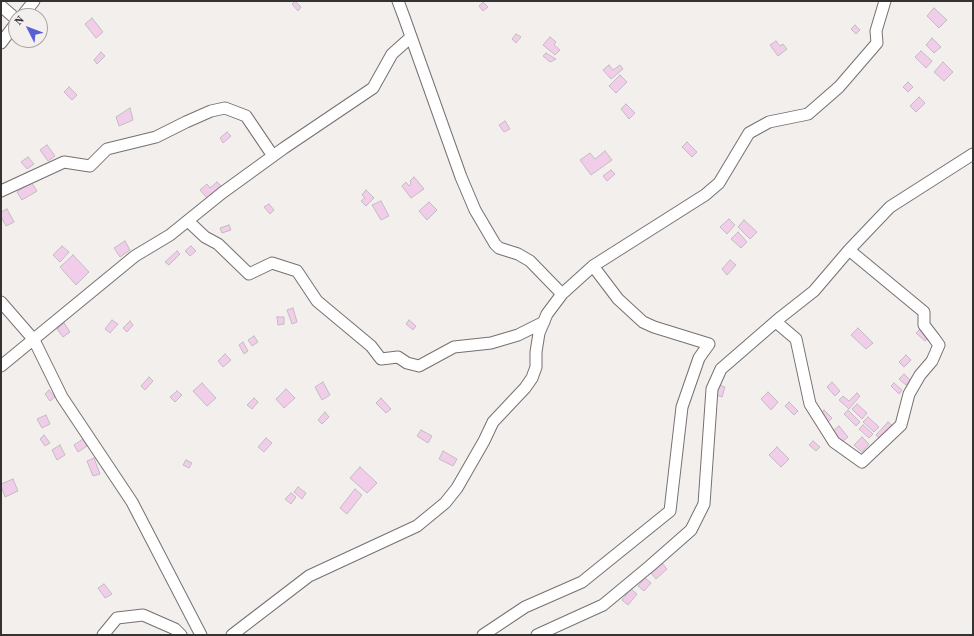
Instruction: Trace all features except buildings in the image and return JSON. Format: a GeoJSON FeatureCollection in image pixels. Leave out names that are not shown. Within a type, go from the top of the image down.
{"type":"FeatureCollection","features":[{"type":"Feature","properties":{"kind":"street"},"geometry":{"type":"LineString","coordinates":[[398,1],[461,177],[475,210],[495,244],[499,248],[518,254],[530,261],[562,294]]}},
{"type":"Feature","properties":{"kind":"street"},"geometry":{"type":"LineString","coordinates":[[232,635],[309,576],[417,526],[445,503],[457,488],[493,422],[525,388],[532,378],[536,367],[536,352],[539,333],[547,314],[562,294],[593,266],[705,195],[719,183],[749,133],[769,122],[808,114],[839,87],[877,43],[876,31],[884,1]]}},
{"type":"Feature","properties":{"kind":"street"},"geometry":{"type":"LineString","coordinates":[[1,44],[8,34]]}},
{"type":"Feature","properties":{"kind":"street"},"geometry":{"type":"LineString","coordinates":[[1,366],[135,256],[170,235],[222,192],[373,88],[392,54],[411,37]]}},
{"type":"Feature","properties":{"kind":"street"},"geometry":{"type":"LineString","coordinates":[[1,191],[64,162],[90,166],[107,149],[156,137],[211,111],[225,108],[246,116],[273,156]]}},
{"type":"Feature","properties":{"kind":"street"},"geometry":{"type":"LineString","coordinates":[[538,635],[603,605],[691,530],[704,504],[712,390],[721,369],[814,291],[849,250],[890,207],[973,154]]}},
{"type":"Feature","properties":{"kind":"street"},"geometry":{"type":"LineString","coordinates":[[188,221],[205,237],[218,244],[249,274],[272,262],[298,271],[317,301],[371,346],[381,359],[398,357],[407,363],[419,366],[454,347],[491,343],[518,335],[544,322]]}},
{"type":"Feature","properties":{"kind":"street"},"geometry":{"type":"LineString","coordinates":[[776,322],[796,339],[810,404],[834,442],[862,462],[901,426],[909,394],[920,375],[932,362],[939,345],[924,325],[924,312],[849,250]]}},
{"type":"Feature","properties":{"kind":"street"},"geometry":{"type":"LineString","coordinates":[[483,635],[525,607],[582,582],[670,511],[682,407],[699,358],[710,344],[654,327],[643,322],[618,299],[593,266]]}},
{"type":"Feature","properties":{"kind":"street"},"geometry":{"type":"LineString","coordinates":[[1,302],[34,340],[62,398],[132,502],[201,635]]}},
{"type":"Feature","properties":{"kind":"street"},"geometry":{"type":"LineString","coordinates":[[103,635],[117,618],[143,615],[175,629],[181,635]]}}]}
